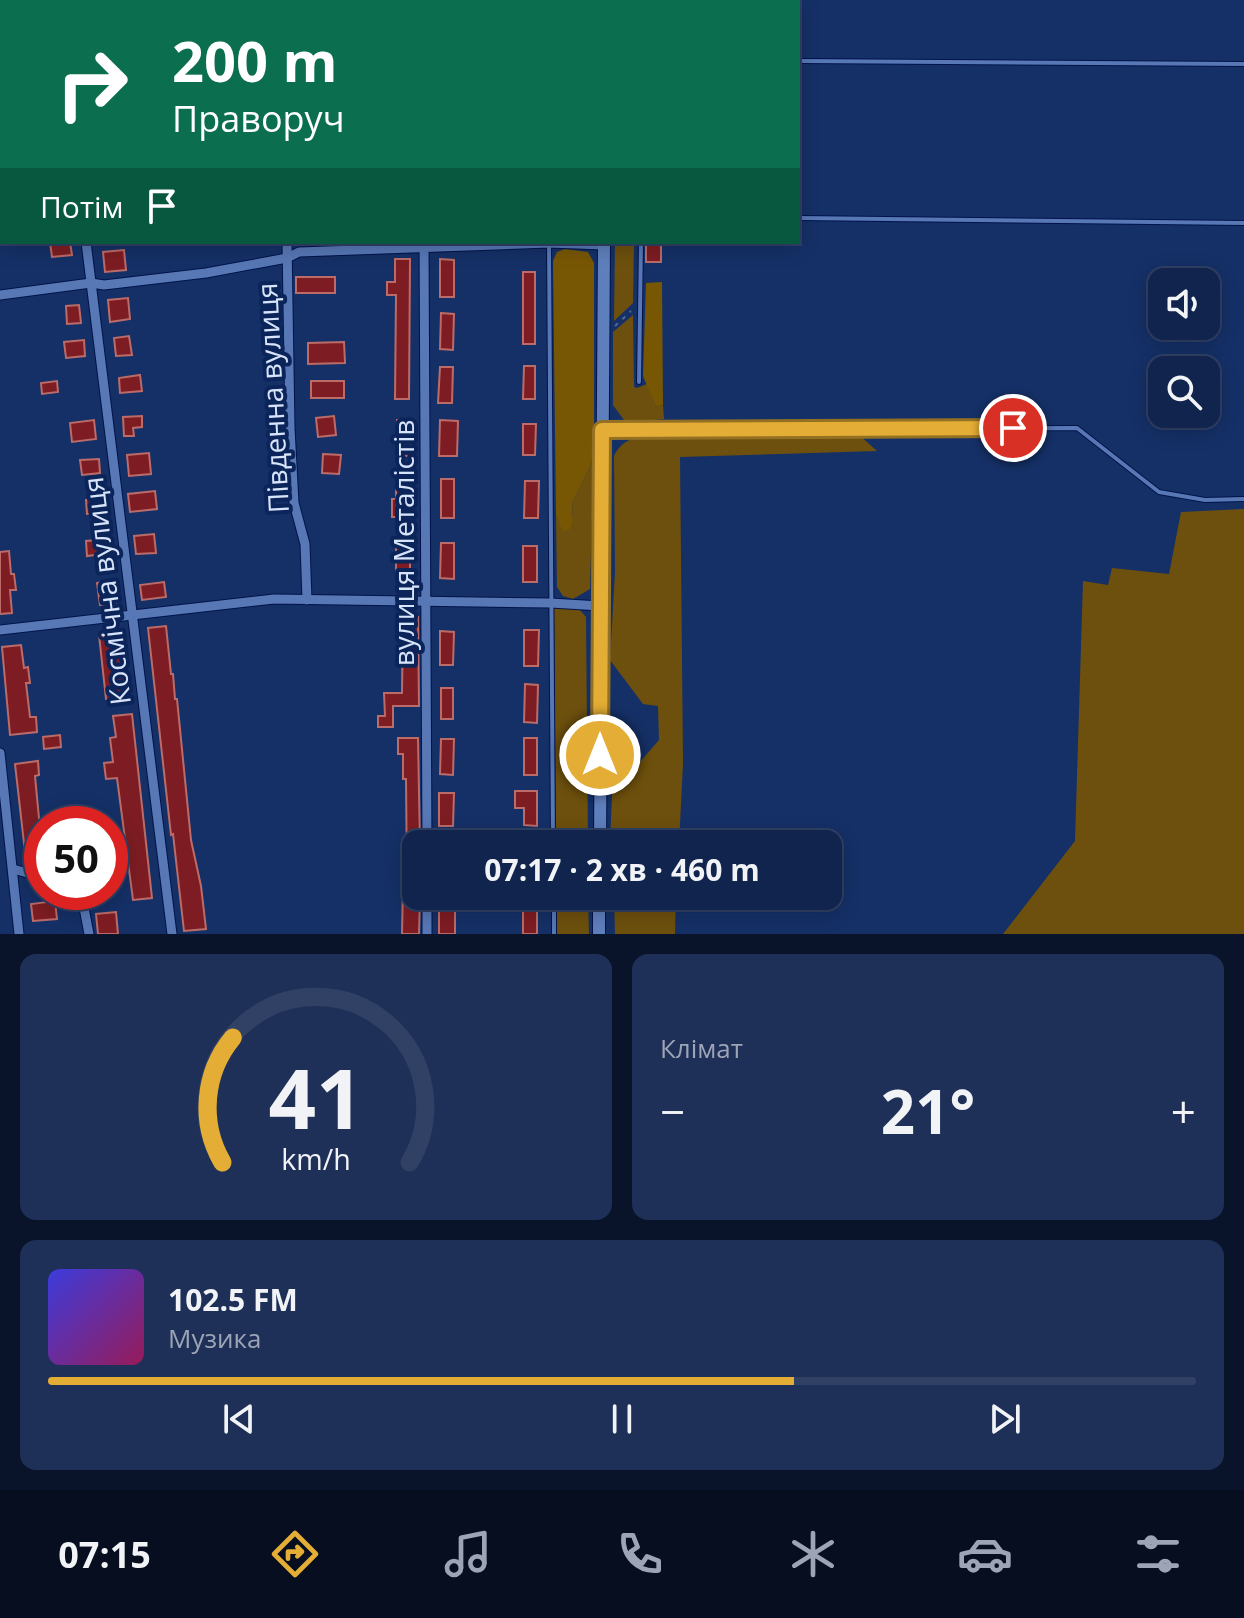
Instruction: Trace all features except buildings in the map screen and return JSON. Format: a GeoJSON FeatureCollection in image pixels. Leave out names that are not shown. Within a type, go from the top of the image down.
{"type":"FeatureCollection","features":[{"type":"Feature","properties":{"kind":"main road"},"geometry":{"type":"LineString","coordinates":[[600,830],[604,244]]}},
{"type":"Feature","properties":{"kind":"main road"},"geometry":{"type":"LineString","coordinates":[[599,910],[599,934]]}},
{"type":"Feature","properties":{"kind":"street","name":"Космічна вулиця"},"geometry":{"type":"LineString","coordinates":[[86,244],[172,934]]}},
{"type":"Feature","properties":{"kind":"street","name":"Південна вулиця"},"geometry":{"type":"LineString","coordinates":[[287,244],[294,503],[305,544],[307,600]]}},
{"type":"Feature","properties":{"kind":"street"},"geometry":{"type":"LineString","coordinates":[[0,295],[206,273],[287,258],[299,252],[424,244]]}},
{"type":"Feature","properties":{"kind":"street","name":"вулиця Металістів"},"geometry":{"type":"LineString","coordinates":[[424,244],[427,830]]}},
{"type":"Feature","properties":{"kind":"street"},"geometry":{"type":"LineString","coordinates":[[0,630],[274,599],[600,606]]}},
{"type":"Feature","properties":{"kind":"street"},"geometry":{"type":"LineString","coordinates":[[0,753],[19,934]]}},
{"type":"Feature","properties":{"kind":"street"},"geometry":{"type":"LineString","coordinates":[[13,869],[24,872]]}},
{"type":"Feature","properties":{"kind":"street"},"geometry":{"type":"LineString","coordinates":[[85,910],[89,932]]}},
{"type":"Feature","properties":{"kind":"street"},"geometry":{"type":"LineString","coordinates":[[427,910],[427,934]]}},
{"type":"Feature","properties":{"kind":"lane"},"geometry":{"type":"LineString","coordinates":[[800,61],[1244,64]]}},
{"type":"Feature","properties":{"kind":"lane"},"geometry":{"type":"LineString","coordinates":[[800,218],[1244,223]]}},
{"type":"Feature","properties":{"kind":"lane"},"geometry":{"type":"LineString","coordinates":[[549,244],[553,830]]}},
{"type":"Feature","properties":{"kind":"lane"},"geometry":{"type":"LineString","coordinates":[[639,382],[641,244]]}},
{"type":"Feature","properties":{"kind":"lane"},"geometry":{"type":"LineString","coordinates":[[602,430],[1077,428],[1159,492],[1205,500],[1244,499]]}},
{"type":"Feature","properties":{"kind":"lane"},"geometry":{"type":"LineString","coordinates":[[554,910],[554,934]]}},
{"type":"Feature","properties":{"kind":"path"},"geometry":{"type":"LineString","coordinates":[[603,338],[640,303]]}},
{"type":"Feature","properties":{"kind":"shaded area"},"geometry":{"type":"Polygon","coordinates":[[[615,244],[634,244],[633,303],[614,321],[615,244]]]}},
{"type":"Feature","properties":{"kind":"shaded area"},"geometry":{"type":"Polygon","coordinates":[[[565,249],[588,252],[594,263],[594,443],[591,465],[572,503],[570,529],[562,531],[556,515],[553,261],[557,252],[565,249]]]}},
{"type":"Feature","properties":{"kind":"shaded area"},"geometry":{"type":"Polygon","coordinates":[[[662,282],[663,405],[656,407],[643,376],[646,283],[662,282]]]}},
{"type":"Feature","properties":{"kind":"shaded area"},"geometry":{"type":"Polygon","coordinates":[[[633,315],[634,387],[647,384],[656,407],[663,405],[664,419],[624,420],[613,405],[613,332],[633,315]]]}},
{"type":"Feature","properties":{"kind":"shaded area"},"geometry":{"type":"Polygon","coordinates":[[[857,433],[877,451],[680,457],[683,763],[680,830],[611,830],[612,794],[659,740],[658,706],[643,704],[610,660],[615,572],[614,456],[630,440],[653,434],[857,433]]]}},
{"type":"Feature","properties":{"kind":"shaded area"},"geometry":{"type":"Polygon","coordinates":[[[594,443],[590,589],[573,599],[563,596],[557,587],[556,515],[562,530],[573,520],[572,503],[591,465],[594,443]]]}},
{"type":"Feature","properties":{"kind":"shaded area"},"geometry":{"type":"Polygon","coordinates":[[[1244,509],[1244,934],[1003,934],[1075,841],[1083,581],[1108,585],[1112,568],[1169,574],[1181,512],[1244,509]]]}},
{"type":"Feature","properties":{"kind":"shaded area"},"geometry":{"type":"Polygon","coordinates":[[[554,608],[579,609],[586,617],[588,830],[556,830],[554,608]]]}},
{"type":"Feature","properties":{"kind":"shaded area"},"geometry":{"type":"Polygon","coordinates":[[[557,910],[588,910],[589,934],[557,934],[557,910]]]}},
{"type":"Feature","properties":{"kind":"shaded area"},"geometry":{"type":"Polygon","coordinates":[[[614,910],[676,910],[675,934],[615,934],[614,910]]]}},
{"type":"Feature","properties":{"kind":"route"},"geometry":{"type":"LineString","coordinates":[[600,755],[602,430],[1013,428]]}}]}
